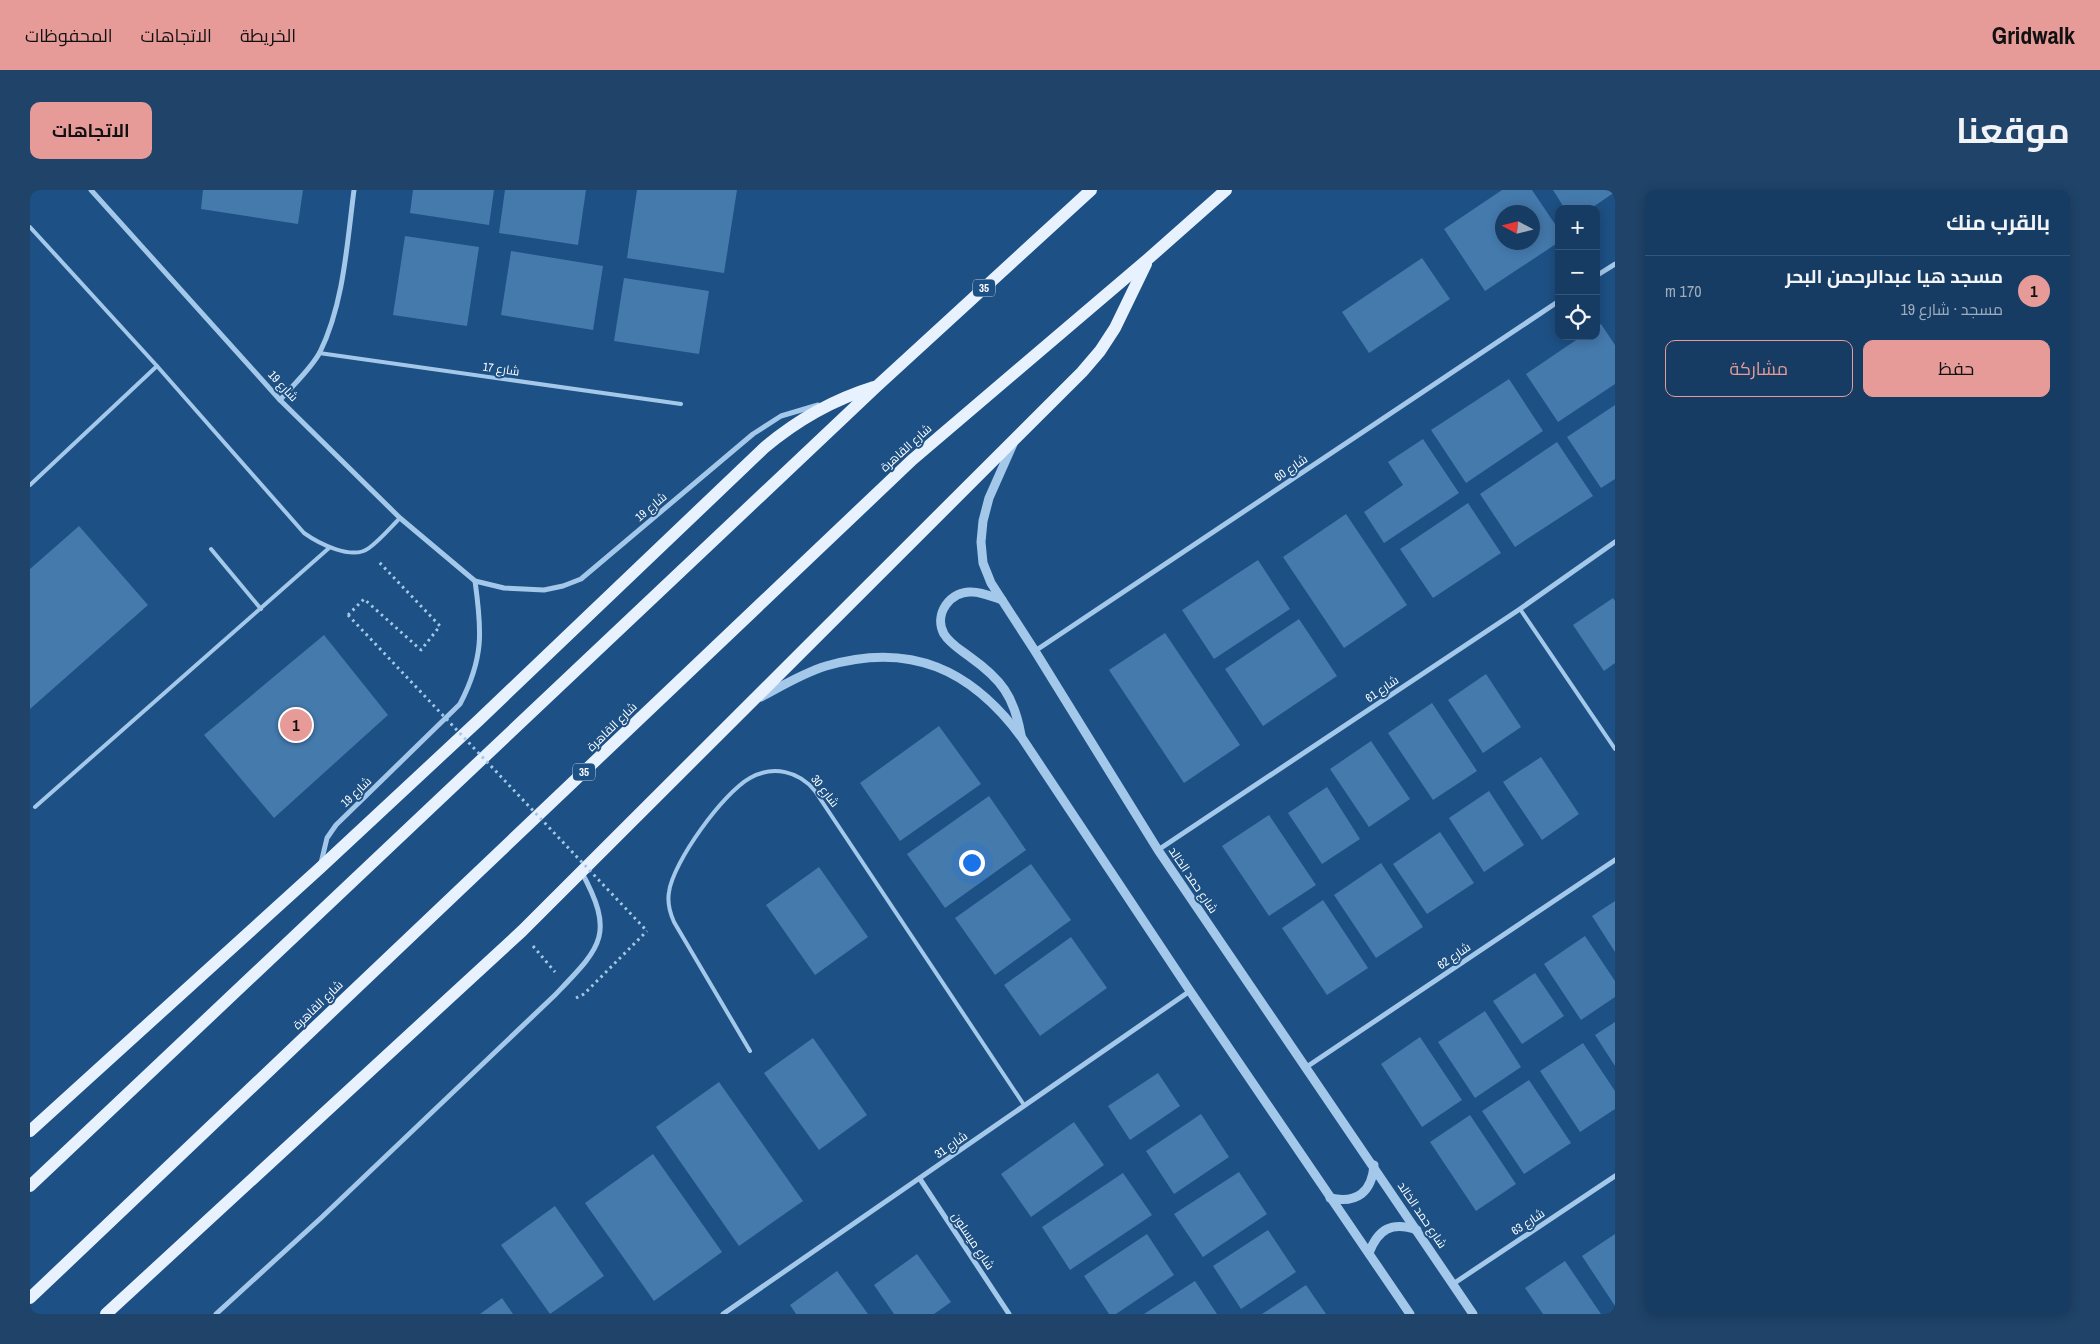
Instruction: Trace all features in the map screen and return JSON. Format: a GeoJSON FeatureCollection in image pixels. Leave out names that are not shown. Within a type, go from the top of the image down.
{"type":"FeatureCollection","features":[{"type":"Feature","properties":{"kind":"main road","name":"35"},"geometry":{"type":"LineString","coordinates":[[30,1186],[876,387],[1091,190]]}},
{"type":"Feature","properties":{"kind":"main road","name":"شارع القاهرة"},"geometry":{"type":"LineString","coordinates":[[30,1298],[912,460],[1226,190]]}},
{"type":"Feature","properties":{"kind":"main road"},"geometry":{"type":"LineString","coordinates":[[106,1314],[522,932],[1082,372],[1100,351],[1115,328],[1148,259]]}},
{"type":"Feature","properties":{"kind":"main road"},"geometry":{"type":"LineString","coordinates":[[30,1131],[320,868],[764,448],[802,419],[830,404],[876,387]]}},
{"type":"Feature","properties":{"kind":"street","name":"شارع 19"},"geometry":{"type":"LineString","coordinates":[[91,190],[280,400],[400,518],[475,581],[504,588],[544,590],[563,586],[581,578],[767,425],[797,410],[830,404]]}},
{"type":"Feature","properties":{"kind":"street"},"geometry":{"type":"LineString","coordinates":[[280,400],[319,353],[329,330],[341,284],[354,190]]}},
{"type":"Feature","properties":{"kind":"street"},"geometry":{"type":"LineString","coordinates":[[1600,273],[1615,264]]}},
{"type":"Feature","properties":{"kind":"street","name":"شارع 60"},"geometry":{"type":"LineString","coordinates":[[1035,651],[1555,304]]}},
{"type":"Feature","properties":{"kind":"street","name":"شارع حمد الخالد"},"geometry":{"type":"LineString","coordinates":[[1017,435],[989,498],[983,521],[981,542],[983,563],[991,583],[1158,850],[1305,1068],[1374,1165],[1473,1314]]}},
{"type":"Feature","properties":{"kind":"street","name":"شارع 61"},"geometry":{"type":"LineString","coordinates":[[1158,850],[1520,609],[1615,542]]}},
{"type":"Feature","properties":{"kind":"street","name":"شارع 19"},"geometry":{"type":"LineString","coordinates":[[320,868],[327,838],[336,825],[460,704],[478,661],[481,638],[475,581]]}},
{"type":"Feature","properties":{"kind":"street"},"geometry":{"type":"LineString","coordinates":[[1002,600],[974,592],[957,595],[949,600],[944,607],[941,615],[941,624],[943,633],[948,640],[991,672],[1003,686],[1018,720],[1022,738]]}},
{"type":"Feature","properties":{"kind":"street"},"geometry":{"type":"LineString","coordinates":[[752,701],[803,675],[826,666],[853,660],[880,658],[908,659],[934,665],[959,676],[1005,714],[1190,991],[1410,1314]]}},
{"type":"Feature","properties":{"kind":"street","name":"شارع 62"},"geometry":{"type":"LineString","coordinates":[[1305,1068],[1615,860]]}},
{"type":"Feature","properties":{"kind":"street"},"geometry":{"type":"LineString","coordinates":[[216,1314],[321,1218],[583,965],[599,941],[601,915],[596,898],[581,871]]}},
{"type":"Feature","properties":{"kind":"street","name":"شارع 31"},"geometry":{"type":"LineString","coordinates":[[723,1314],[1190,991]]}},
{"type":"Feature","properties":{"kind":"street"},"geometry":{"type":"LineString","coordinates":[[1330,1198],[1343,1201],[1356,1198],[1366,1190],[1373,1178],[1374,1165]]}},
{"type":"Feature","properties":{"kind":"street","name":"شارع 63"},"geometry":{"type":"LineString","coordinates":[[1453,1284],[1615,1176]]}},
{"type":"Feature","properties":{"kind":"street","name":"شارع ميسلون"},"geometry":{"type":"LineString","coordinates":[[920,1179],[1009,1314]]}},
{"type":"Feature","properties":{"kind":"street"},"geometry":{"type":"LineString","coordinates":[[1369,1253],[1373,1242],[1381,1232],[1393,1227],[1405,1226],[1417,1230]]}},
{"type":"Feature","properties":{"kind":"lane"},"geometry":{"type":"LineString","coordinates":[[30,227],[157,366],[304,533],[329,548],[355,552],[368,550],[400,518]]}},
{"type":"Feature","properties":{"kind":"lane","name":"شارع 17"},"geometry":{"type":"LineString","coordinates":[[319,353],[681,404]]}},
{"type":"Feature","properties":{"kind":"lane"},"geometry":{"type":"LineString","coordinates":[[30,484],[157,366]]}},
{"type":"Feature","properties":{"kind":"lane"},"geometry":{"type":"LineString","coordinates":[[35,807],[329,548]]}},
{"type":"Feature","properties":{"kind":"lane"},"geometry":{"type":"LineString","coordinates":[[211,550],[261,609]]}},
{"type":"Feature","properties":{"kind":"lane"},"geometry":{"type":"LineString","coordinates":[[1520,609],[1615,749]]}},
{"type":"Feature","properties":{"kind":"lane","name":"شارع 30"},"geometry":{"type":"LineString","coordinates":[[750,1050],[674,922],[669,908],[668,894],[674,873],[695,838],[734,791],[750,778],[770,771],[780,771],[802,778],[815,791],[1024,1105]]}},
{"type":"Feature","properties":{"kind":"path"},"geometry":{"type":"LineString","coordinates":[[368,550],[440,626],[421,650],[364,598],[348,615],[647,930],[577,999],[522,932]]}},
{"type":"Feature","properties":{"kind":"building"},"geometry":{"type":"Polygon","coordinates":[[[203,190],[303,190],[298,224],[201,209],[203,190]]]}},
{"type":"Feature","properties":{"kind":"building"},"geometry":{"type":"Polygon","coordinates":[[[413,190],[494,190],[489,225],[410,213],[413,190]]]}},
{"type":"Feature","properties":{"kind":"building"},"geometry":{"type":"Polygon","coordinates":[[[505,190],[586,190],[578,245],[499,233],[505,190]]]}},
{"type":"Feature","properties":{"kind":"building"},"geometry":{"type":"Polygon","coordinates":[[[637,190],[737,190],[724,273],[627,258],[637,190]]]}},
{"type":"Feature","properties":{"kind":"building"},"geometry":{"type":"Polygon","coordinates":[[[1502,190],[1532,190],[1555,224],[1555,245],[1485,291],[1444,229],[1502,190]]]}},
{"type":"Feature","properties":{"kind":"building"},"geometry":{"type":"Polygon","coordinates":[[[1553,190],[1615,190],[1615,192],[1596,205],[1562,205],[1553,190]]]}},
{"type":"Feature","properties":{"kind":"building"},"geometry":{"type":"Polygon","coordinates":[[[405,236],[479,247],[467,326],[393,315],[405,236]]]}},
{"type":"Feature","properties":{"kind":"building"},"geometry":{"type":"Polygon","coordinates":[[[511,251],[603,266],[593,330],[501,315],[511,251]]]}},
{"type":"Feature","properties":{"kind":"building"},"geometry":{"type":"Polygon","coordinates":[[[1422,258],[1450,299],[1369,353],[1342,312],[1422,258]]]}},
{"type":"Feature","properties":{"kind":"building"},"geometry":{"type":"Polygon","coordinates":[[[624,278],[709,291],[699,354],[614,341],[624,278]]]}},
{"type":"Feature","properties":{"kind":"building"},"geometry":{"type":"Polygon","coordinates":[[[1600,325],[1615,345],[1615,384],[1558,422],[1526,374],[1576,340],[1600,340],[1600,325]]]}},
{"type":"Feature","properties":{"kind":"building"},"geometry":{"type":"Polygon","coordinates":[[[1509,379],[1543,431],[1466,483],[1431,430],[1509,379]]]}},
{"type":"Feature","properties":{"kind":"building"},"geometry":{"type":"Polygon","coordinates":[[[1615,405],[1615,479],[1601,488],[1567,437],[1615,405]]]}},
{"type":"Feature","properties":{"kind":"building"},"geometry":{"type":"Polygon","coordinates":[[[1423,439],[1459,493],[1384,543],[1364,512],[1403,485],[1388,462],[1423,439]]]}},
{"type":"Feature","properties":{"kind":"building"},"geometry":{"type":"Polygon","coordinates":[[[1557,442],[1593,496],[1515,547],[1480,494],[1557,442]]]}},
{"type":"Feature","properties":{"kind":"building"},"geometry":{"type":"Polygon","coordinates":[[[1468,503],[1501,553],[1433,598],[1400,549],[1468,503]]]}},
{"type":"Feature","properties":{"kind":"building"},"geometry":{"type":"Polygon","coordinates":[[[1346,514],[1407,605],[1344,648],[1283,557],[1346,514]]]}},
{"type":"Feature","properties":{"kind":"building"},"geometry":{"type":"Polygon","coordinates":[[[79,526],[148,605],[30,709],[30,569],[79,526]]]}},
{"type":"Feature","properties":{"kind":"building"},"geometry":{"type":"Polygon","coordinates":[[[1258,560],[1290,609],[1214,659],[1182,610],[1258,560]]]}},
{"type":"Feature","properties":{"kind":"building"},"geometry":{"type":"Polygon","coordinates":[[[1613,598],[1615,601],[1615,663],[1604,671],[1573,625],[1613,598]]]}},
{"type":"Feature","properties":{"kind":"building"},"geometry":{"type":"Polygon","coordinates":[[[1299,619],[1337,676],[1263,726],[1225,669],[1299,619]]]}},
{"type":"Feature","properties":{"kind":"building"},"geometry":{"type":"Polygon","coordinates":[[[1165,633],[1240,745],[1184,783],[1109,670],[1165,633]]]}},
{"type":"Feature","properties":{"kind":"building"},"geometry":{"type":"Polygon","coordinates":[[[324,635],[388,715],[274,818],[204,735],[324,635]]]}},
{"type":"Feature","properties":{"kind":"building"},"geometry":{"type":"Polygon","coordinates":[[[1486,674],[1521,727],[1483,753],[1448,700],[1486,674]]]}},
{"type":"Feature","properties":{"kind":"building"},"geometry":{"type":"Polygon","coordinates":[[[1432,703],[1477,771],[1433,800],[1388,733],[1432,703]]]}},
{"type":"Feature","properties":{"kind":"building"},"geometry":{"type":"Polygon","coordinates":[[[939,726],[981,784],[900,841],[860,783],[939,726]]]}},
{"type":"Feature","properties":{"kind":"building"},"geometry":{"type":"Polygon","coordinates":[[[1371,741],[1410,799],[1369,827],[1330,769],[1371,741]]]}},
{"type":"Feature","properties":{"kind":"building"},"geometry":{"type":"Polygon","coordinates":[[[1541,757],[1579,814],[1542,840],[1503,782],[1541,757]]]}},
{"type":"Feature","properties":{"kind":"building"},"geometry":{"type":"Polygon","coordinates":[[[1327,787],[1360,839],[1322,864],[1288,813],[1327,787]]]}},
{"type":"Feature","properties":{"kind":"building"},"geometry":{"type":"Polygon","coordinates":[[[1489,791],[1524,845],[1484,872],[1449,818],[1489,791]]]}},
{"type":"Feature","properties":{"kind":"building"},"geometry":{"type":"Polygon","coordinates":[[[989,796],[1026,850],[945,908],[907,854],[989,796]]]}},
{"type":"Feature","properties":{"kind":"building"},"geometry":{"type":"Polygon","coordinates":[[[1269,815],[1316,885],[1269,916],[1222,846],[1269,815]]]}},
{"type":"Feature","properties":{"kind":"building"},"geometry":{"type":"Polygon","coordinates":[[[1440,832],[1474,883],[1427,914],[1393,864],[1440,832]]]}},
{"type":"Feature","properties":{"kind":"building"},"geometry":{"type":"Polygon","coordinates":[[[1381,863],[1423,927],[1376,958],[1334,895],[1381,863]]]}},
{"type":"Feature","properties":{"kind":"building"},"geometry":{"type":"Polygon","coordinates":[[[1031,864],[1071,920],[995,975],[955,918],[1031,864]]]}},
{"type":"Feature","properties":{"kind":"building"},"geometry":{"type":"Polygon","coordinates":[[[819,867],[868,937],[815,975],[766,905],[819,867]]]}},
{"type":"Feature","properties":{"kind":"building"},"geometry":{"type":"Polygon","coordinates":[[[1323,900],[1368,968],[1327,995],[1282,928],[1323,900]]]}},
{"type":"Feature","properties":{"kind":"building"},"geometry":{"type":"Polygon","coordinates":[[[1615,901],[1615,952],[1592,916],[1615,901]]]}},
{"type":"Feature","properties":{"kind":"building"},"geometry":{"type":"Polygon","coordinates":[[[1585,936],[1615,981],[1615,997],[1581,1020],[1544,964],[1585,936]]]}},
{"type":"Feature","properties":{"kind":"building"},"geometry":{"type":"Polygon","coordinates":[[[1071,937],[1107,988],[1040,1036],[1004,985],[1071,937]]]}},
{"type":"Feature","properties":{"kind":"building"},"geometry":{"type":"Polygon","coordinates":[[[1535,973],[1564,1016],[1522,1044],[1493,1001],[1535,973]]]}},
{"type":"Feature","properties":{"kind":"building"},"geometry":{"type":"Polygon","coordinates":[[[1485,1011],[1521,1067],[1475,1098],[1438,1042],[1485,1011]]]}},
{"type":"Feature","properties":{"kind":"building"},"geometry":{"type":"Polygon","coordinates":[[[1615,1022],[1615,1066],[1595,1035],[1615,1022]]]}},
{"type":"Feature","properties":{"kind":"building"},"geometry":{"type":"Polygon","coordinates":[[[1420,1037],[1462,1100],[1422,1127],[1381,1064],[1420,1037]]]}},
{"type":"Feature","properties":{"kind":"building"},"geometry":{"type":"Polygon","coordinates":[[[813,1038],[867,1115],[819,1150],[764,1073],[813,1038]]]}},
{"type":"Feature","properties":{"kind":"building"},"geometry":{"type":"Polygon","coordinates":[[[1583,1043],[1615,1091],[1615,1109],[1580,1132],[1540,1071],[1583,1043]]]}},
{"type":"Feature","properties":{"kind":"building"},"geometry":{"type":"Polygon","coordinates":[[[1158,1073],[1180,1106],[1130,1140],[1108,1106],[1158,1073]]]}},
{"type":"Feature","properties":{"kind":"building"},"geometry":{"type":"Polygon","coordinates":[[[1529,1080],[1571,1143],[1524,1174],[1482,1111],[1529,1080]]]}},
{"type":"Feature","properties":{"kind":"building"},"geometry":{"type":"Polygon","coordinates":[[[719,1082],[803,1201],[739,1246],[656,1127],[719,1082]]]}},
{"type":"Feature","properties":{"kind":"building"},"geometry":{"type":"Polygon","coordinates":[[[1201,1114],[1229,1157],[1174,1194],[1146,1151],[1201,1114]]]}},
{"type":"Feature","properties":{"kind":"building"},"geometry":{"type":"Polygon","coordinates":[[[1470,1115],[1516,1184],[1476,1211],[1430,1142],[1470,1115]]]}},
{"type":"Feature","properties":{"kind":"building"},"geometry":{"type":"Polygon","coordinates":[[[1074,1122],[1104,1165],[1031,1217],[1001,1174],[1074,1122]]]}},
{"type":"Feature","properties":{"kind":"building"},"geometry":{"type":"Polygon","coordinates":[[[653,1154],[722,1252],[654,1301],[585,1203],[653,1154]]]}},
{"type":"Feature","properties":{"kind":"building"},"geometry":{"type":"Polygon","coordinates":[[[1239,1172],[1267,1214],[1203,1257],[1174,1214],[1239,1172]]]}},
{"type":"Feature","properties":{"kind":"building"},"geometry":{"type":"Polygon","coordinates":[[[1123,1173],[1152,1215],[1070,1270],[1042,1227],[1123,1173]]]}},
{"type":"Feature","properties":{"kind":"building"},"geometry":{"type":"Polygon","coordinates":[[[555,1206],[604,1276],[550,1314],[501,1245],[555,1206]]]}},
{"type":"Feature","properties":{"kind":"building"},"geometry":{"type":"Polygon","coordinates":[[[1268,1230],[1296,1272],[1241,1309],[1213,1266],[1268,1230]]]}},
{"type":"Feature","properties":{"kind":"building"},"geometry":{"type":"Polygon","coordinates":[[[1147,1234],[1174,1275],[1116,1314],[1109,1314],[1084,1276],[1147,1234]]]}},
{"type":"Feature","properties":{"kind":"building"},"geometry":{"type":"Polygon","coordinates":[[[1615,1234],[1615,1306],[1582,1256],[1615,1234]]]}},
{"type":"Feature","properties":{"kind":"building"},"geometry":{"type":"Polygon","coordinates":[[[917,1254],[951,1302],[934,1314],[894,1314],[874,1285],[917,1254]]]}},
{"type":"Feature","properties":{"kind":"building"},"geometry":{"type":"Polygon","coordinates":[[[1565,1261],[1601,1314],[1543,1314],[1525,1288],[1565,1261]]]}},
{"type":"Feature","properties":{"kind":"building"},"geometry":{"type":"Polygon","coordinates":[[[837,1271],[868,1314],[796,1314],[790,1305],[837,1271]]]}},
{"type":"Feature","properties":{"kind":"building"},"geometry":{"type":"Polygon","coordinates":[[[1195,1281],[1217,1314],[1144,1314],[1195,1281]]]}},
{"type":"Feature","properties":{"kind":"building"},"geometry":{"type":"Polygon","coordinates":[[[1306,1285],[1326,1314],[1262,1314],[1306,1285]]]}},
{"type":"Feature","properties":{"kind":"building"},"geometry":{"type":"Polygon","coordinates":[[[502,1298],[513,1314],[480,1314],[502,1298]]]}},
{"type":"Feature","properties":{"kind":"place","name":"مسجد هيا عبدالرحمن البحر"},"geometry":{"type":"Point","coordinates":[296,725]}}]}
